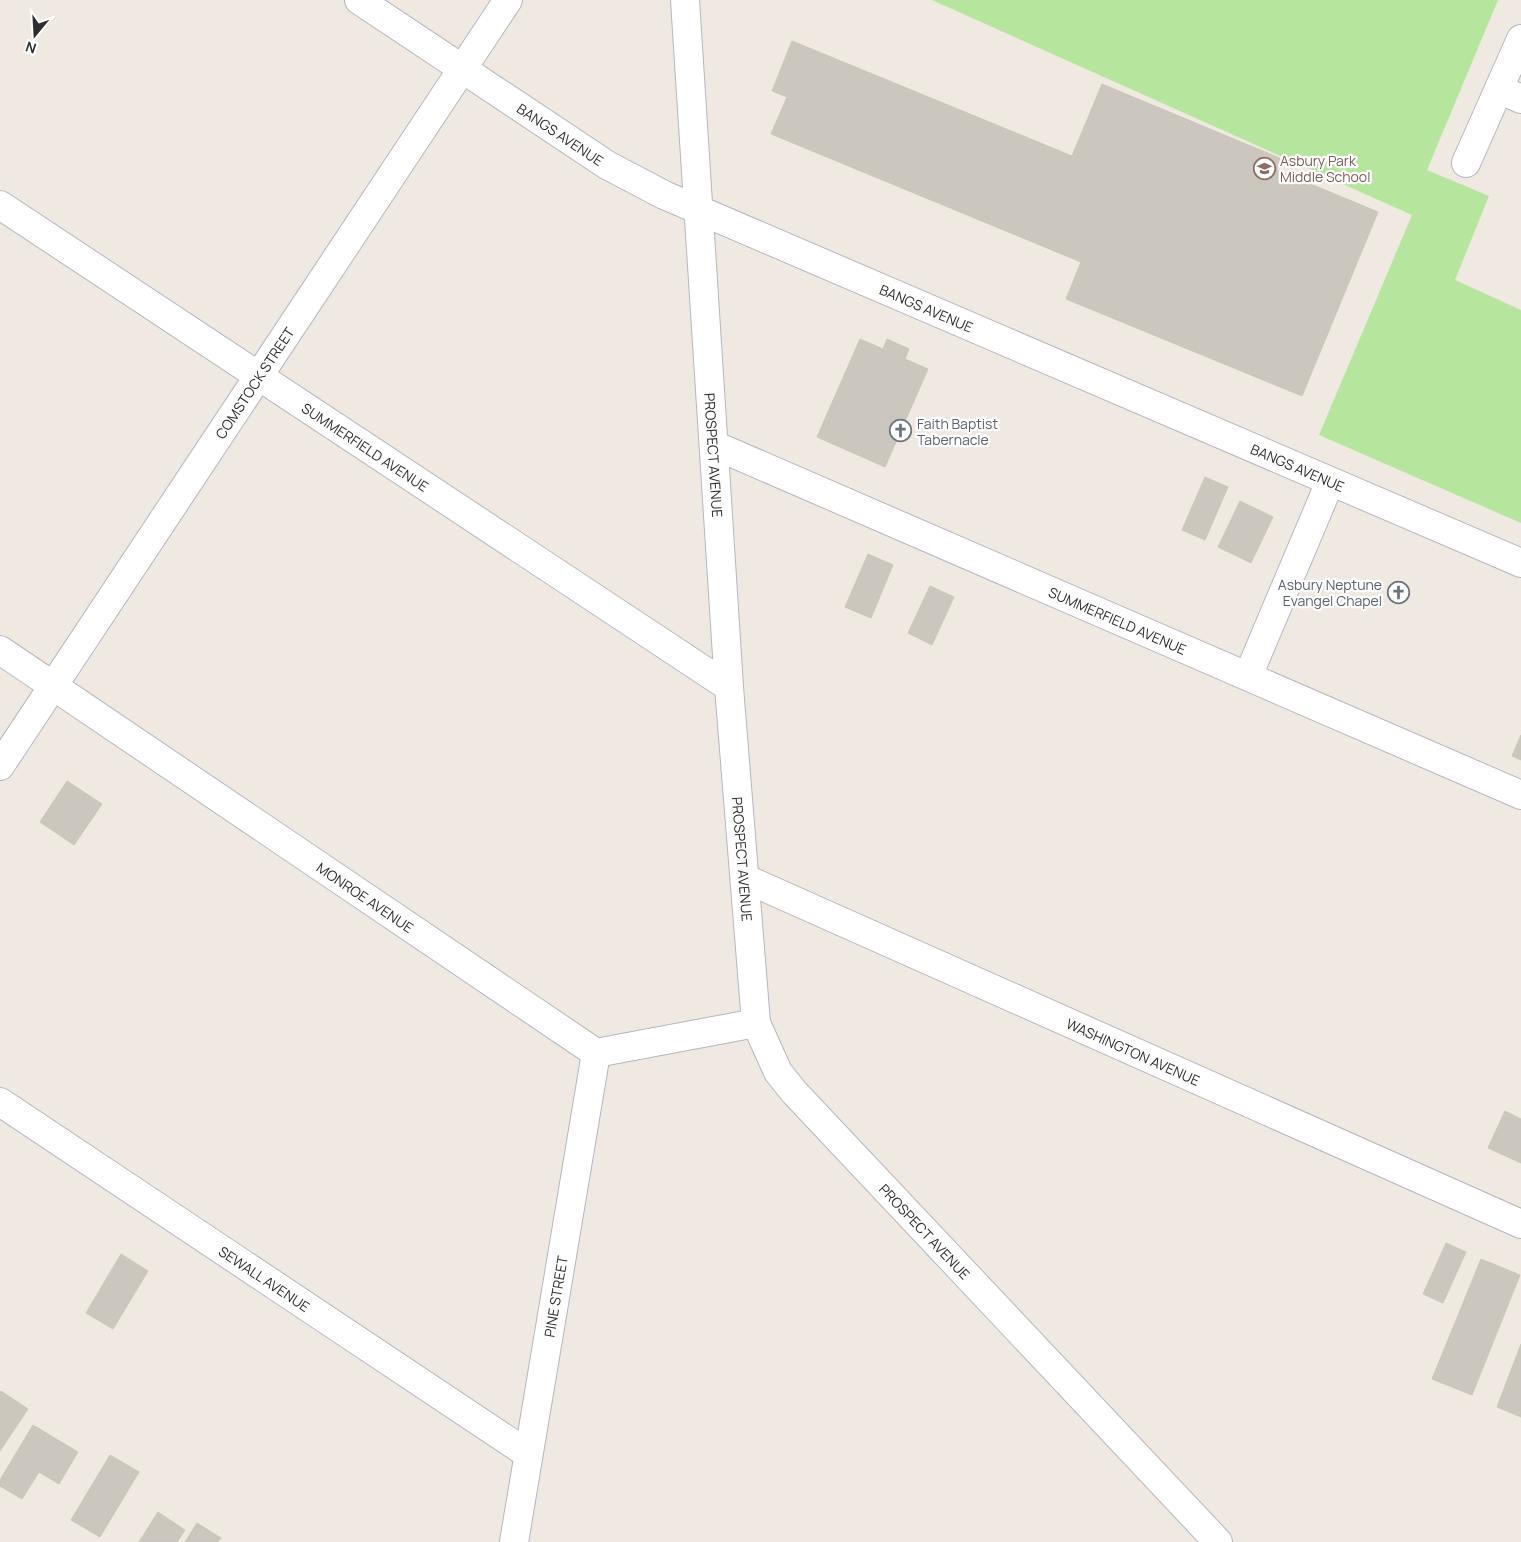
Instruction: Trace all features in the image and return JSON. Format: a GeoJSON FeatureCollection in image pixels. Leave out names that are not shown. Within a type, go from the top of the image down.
{"type":"FeatureCollection","features":[{"type":"Feature","properties":{"kind":"street","name":"BANGS AVENUE"},"geometry":{"type":"LineString","coordinates":[[359,0],[607,165],[664,195],[1521,563]]}},
{"type":"Feature","properties":{"kind":"street","name":"COMSTOCK STREET"},"geometry":{"type":"LineString","coordinates":[[0,766],[508,0]]}},
{"type":"Feature","properties":{"kind":"street","name":"PROSPECT AVENUE"},"geometry":{"type":"LineString","coordinates":[[684,0],[729,687],[746,879],[756,1024],[778,1072],[794,1092],[1218,1542]]}},
{"type":"Feature","properties":{"kind":"street"},"geometry":{"type":"LineString","coordinates":[[1466,163],[1510,94],[1521,39]]}},
{"type":"Feature","properties":{"kind":"street","name":"SUMMERFIELD AVENUE"},"geometry":{"type":"LineString","coordinates":[[0,205],[729,687]]}},
{"type":"Feature","properties":{"kind":"street","name":"SUMMERFIELD AVENUE"},"geometry":{"type":"LineString","coordinates":[[714,445],[1521,795]]}},
{"type":"Feature","properties":{"kind":"street"},"geometry":{"type":"LineString","coordinates":[[1248,676],[1330,482]]}},
{"type":"Feature","properties":{"kind":"street","name":"MONROE AVENUE"},"geometry":{"type":"LineString","coordinates":[[0,650],[596,1052]]}},
{"type":"Feature","properties":{"kind":"street","name":"WASHINGTON AVENUE"},"geometry":{"type":"LineString","coordinates":[[746,879],[1521,1224]]}},
{"type":"Feature","properties":{"kind":"street"},"geometry":{"type":"LineString","coordinates":[[596,1052],[756,1024]]}},
{"type":"Feature","properties":{"kind":"street","name":"PINE STREET"},"geometry":{"type":"LineString","coordinates":[[514,1542],[596,1052]]}},
{"type":"Feature","properties":{"kind":"street","name":"SEWALL AVENUE"},"geometry":{"type":"LineString","coordinates":[[0,1102],[528,1454]]}},
{"type":"Feature","properties":{"kind":"green space"},"geometry":{"type":"Polygon","coordinates":[[[932,0],[1498,0],[1427,170],[1489,196],[1455,280],[1521,310],[1521,523],[1319,435],[1412,215],[932,0]]]}},
{"type":"Feature","properties":{"kind":"building"},"geometry":{"type":"Polygon","coordinates":[[[792,41],[1072,156],[1102,84],[1282,159],[1277,170],[1378,212],[1302,396],[1066,299],[1081,262],[771,134],[787,97],[772,91],[792,41]]]}},
{"type":"Feature","properties":{"kind":"building"},"geometry":{"type":"Polygon","coordinates":[[[860,339],[883,349],[887,339],[909,349],[905,359],[928,369],[885,467],[817,437],[860,339]]]}},
{"type":"Feature","properties":{"kind":"building"},"geometry":{"type":"Polygon","coordinates":[[[1205,477],[1228,487],[1205,540],[1182,530],[1205,477]]]}},
{"type":"Feature","properties":{"kind":"building"},"geometry":{"type":"Polygon","coordinates":[[[1240,501],[1273,517],[1251,563],[1218,547],[1240,501]]]}},
{"type":"Feature","properties":{"kind":"building"},"geometry":{"type":"Polygon","coordinates":[[[868,554],[893,565],[871,618],[845,607],[868,554]]]}},
{"type":"Feature","properties":{"kind":"building"},"geometry":{"type":"Polygon","coordinates":[[[930,586],[954,597],[932,645],[908,633],[930,586]]]}},
{"type":"Feature","properties":{"kind":"building"},"geometry":{"type":"Polygon","coordinates":[[[1521,735],[1521,760],[1512,756],[1521,735]]]}},
{"type":"Feature","properties":{"kind":"building"},"geometry":{"type":"Polygon","coordinates":[[[67,781],[102,804],[74,845],[40,822],[67,781]]]}},
{"type":"Feature","properties":{"kind":"building"},"geometry":{"type":"Polygon","coordinates":[[[1505,1111],[1521,1119],[1521,1163],[1488,1148],[1505,1111]]]}},
{"type":"Feature","properties":{"kind":"building"},"geometry":{"type":"Polygon","coordinates":[[[1446,1243],[1466,1252],[1443,1303],[1423,1294],[1446,1243]]]}},
{"type":"Feature","properties":{"kind":"building"},"geometry":{"type":"Polygon","coordinates":[[[121,1254],[148,1271],[113,1329],[86,1313],[121,1254]]]}},
{"type":"Feature","properties":{"kind":"building"},"geometry":{"type":"Polygon","coordinates":[[[1481,1259],[1520,1275],[1472,1395],[1432,1379],[1481,1259]]]}},
{"type":"Feature","properties":{"kind":"building"},"geometry":{"type":"Polygon","coordinates":[[[1521,1344],[1521,1417],[1497,1407],[1521,1344]]]}},
{"type":"Feature","properties":{"kind":"building"},"geometry":{"type":"Polygon","coordinates":[[[1,1391],[28,1409],[0,1451],[0,1393],[1,1391]]]}},
{"type":"Feature","properties":{"kind":"building"},"geometry":{"type":"Polygon","coordinates":[[[33,1425],[78,1452],[59,1484],[39,1472],[22,1499],[0,1486],[0,1480],[33,1425]]]}},
{"type":"Feature","properties":{"kind":"building"},"geometry":{"type":"Polygon","coordinates":[[[110,1455],[139,1472],[100,1537],[71,1520],[110,1455]]]}},
{"type":"Feature","properties":{"kind":"building"},"geometry":{"type":"Polygon","coordinates":[[[158,1512],[185,1530],[177,1542],[139,1542],[158,1512]]]}},
{"type":"Feature","properties":{"kind":"building"},"geometry":{"type":"Polygon","coordinates":[[[197,1523],[221,1538],[218,1542],[185,1542],[197,1523]]]}},
{"type":"Feature","properties":{"kind":"place","name":"Asbury Park Middle School"},"geometry":{"type":"Point","coordinates":[1264,168]}},
{"type":"Feature","properties":{"kind":"place","name":"Faith Baptist Tabernacle"},"geometry":{"type":"Point","coordinates":[901,431]}},
{"type":"Feature","properties":{"kind":"place","name":"Asbury Neptune Evangel Chapel"},"geometry":{"type":"Point","coordinates":[1398,592]}}]}
